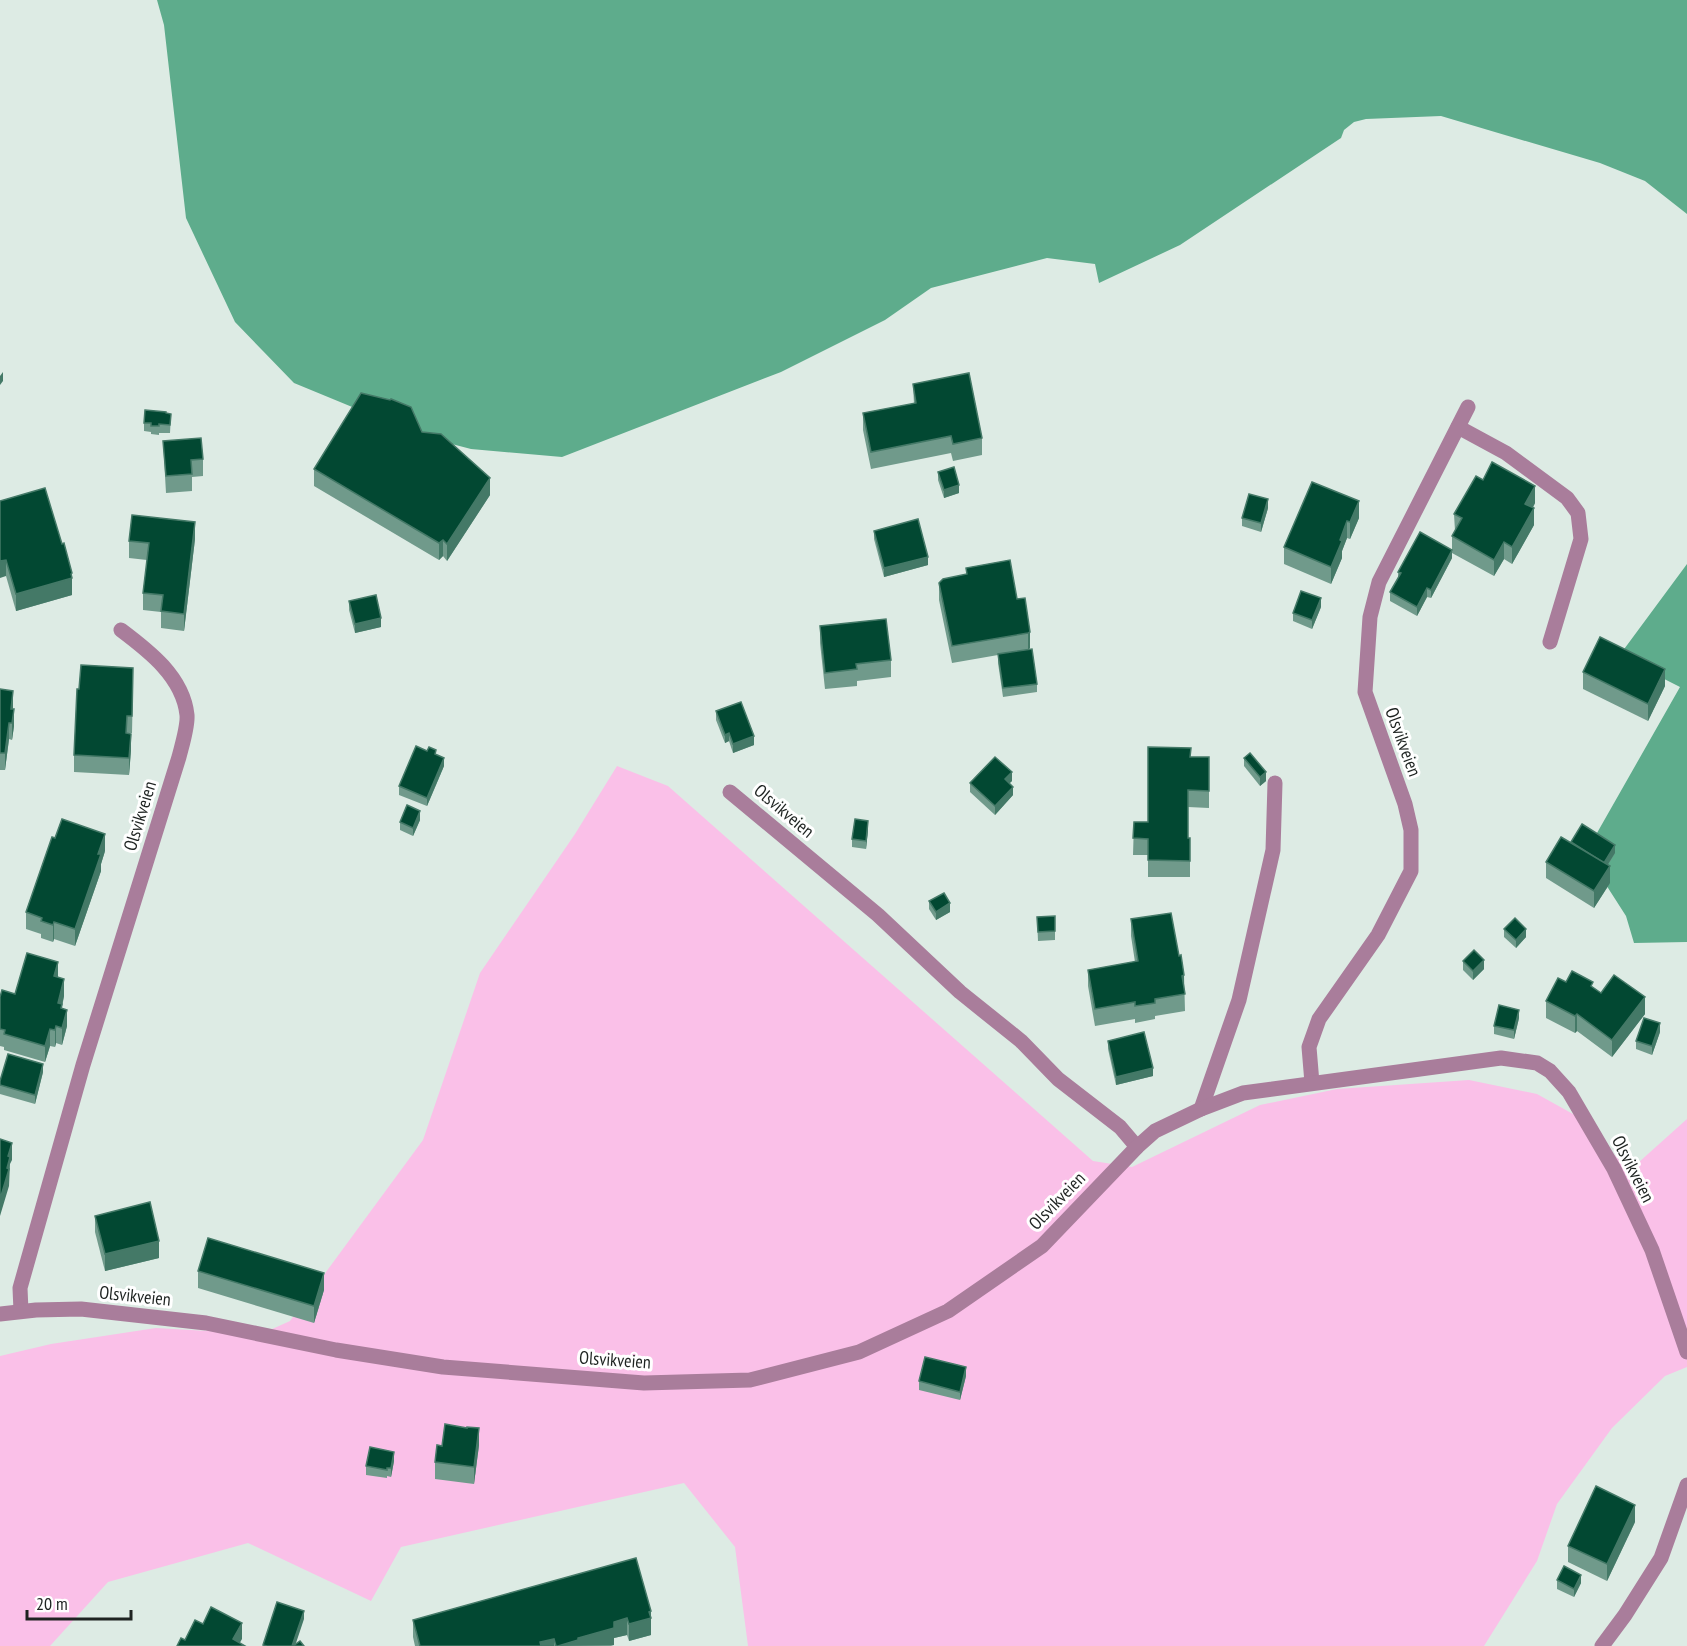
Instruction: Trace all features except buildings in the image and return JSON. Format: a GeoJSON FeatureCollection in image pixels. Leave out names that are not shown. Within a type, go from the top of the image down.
{"type":"FeatureCollection","features":[{"type":"Feature","properties":{"kind":"street","name":"Olsvikveien"},"geometry":{"type":"LineString","coordinates":[[1312,1083],[1309,1047],[1319,1019],[1378,935],[1411,871],[1411,830],[1405,804],[1365,692],[1370,617],[1379,582],[1468,407]]}},
{"type":"Feature","properties":{"kind":"street"},"geometry":{"type":"LineString","coordinates":[[1458,426],[1506,453],[1567,498],[1578,513],[1581,539],[1550,642]]}},
{"type":"Feature","properties":{"kind":"street","name":"Olsvikveien"},"geometry":{"type":"LineString","coordinates":[[21,1311],[21,1288],[67,1120],[179,757],[187,716],[178,684],[148,650],[121,630]]}},
{"type":"Feature","properties":{"kind":"street"},"geometry":{"type":"LineString","coordinates":[[1201,1109],[1239,1000],[1273,850],[1275,783]]}},
{"type":"Feature","properties":{"kind":"street","name":"Olsvikveien"},"geometry":{"type":"LineString","coordinates":[[729,792],[878,915],[960,992],[1021,1041],[1058,1079],[1120,1127],[1137,1147]]}},
{"type":"Feature","properties":{"kind":"street","name":"Olsvikveien"},"geometry":{"type":"LineString","coordinates":[[0,1314],[81,1309],[206,1323],[336,1350],[443,1367],[644,1383],[750,1380],[859,1353],[948,1311],[1042,1246],[1155,1131],[1201,1109],[1243,1093],[1501,1058],[1537,1063],[1550,1071],[1569,1092],[1618,1179],[1652,1250],[1687,1352]]}},
{"type":"Feature","properties":{"kind":"street"},"geometry":{"type":"LineString","coordinates":[[1602,1646],[1625,1615],[1661,1558],[1687,1485]]}},
{"type":"Feature","properties":{"kind":"shaded area"},"geometry":{"type":"Polygon","coordinates":[[[157,0],[1687,0],[1687,214],[1645,181],[1600,163],[1441,116],[1366,119],[1354,122],[1344,130],[1341,138],[1180,245],[1099,283],[1095,264],[1047,258],[931,288],[885,320],[781,372],[562,457],[471,449],[425,437],[294,383],[235,322],[186,218],[164,25],[157,0]]]}},
{"type":"Feature","properties":{"kind":"shaded area"},"geometry":{"type":"Polygon","coordinates":[[[1687,564],[1687,942],[1634,943],[1626,916],[1601,877],[1593,840],[1680,687],[1619,656],[1687,564]]]}},
{"type":"Feature","properties":{"kind":"shaded area"},"geometry":{"type":"Polygon","coordinates":[[[617,766],[668,786],[1093,1161],[1132,1167],[1260,1105],[1337,1089],[1469,1080],[1537,1094],[1582,1119],[1629,1171],[1687,1119],[1687,1367],[1665,1376],[1612,1428],[1557,1504],[1537,1561],[1484,1646],[748,1646],[735,1547],[684,1483],[401,1547],[371,1601],[248,1543],[108,1582],[50,1646],[0,1646],[0,1356],[51,1344],[156,1328],[261,1334],[290,1321],[423,1140],[480,973],[575,834],[617,766]]]}}]}
